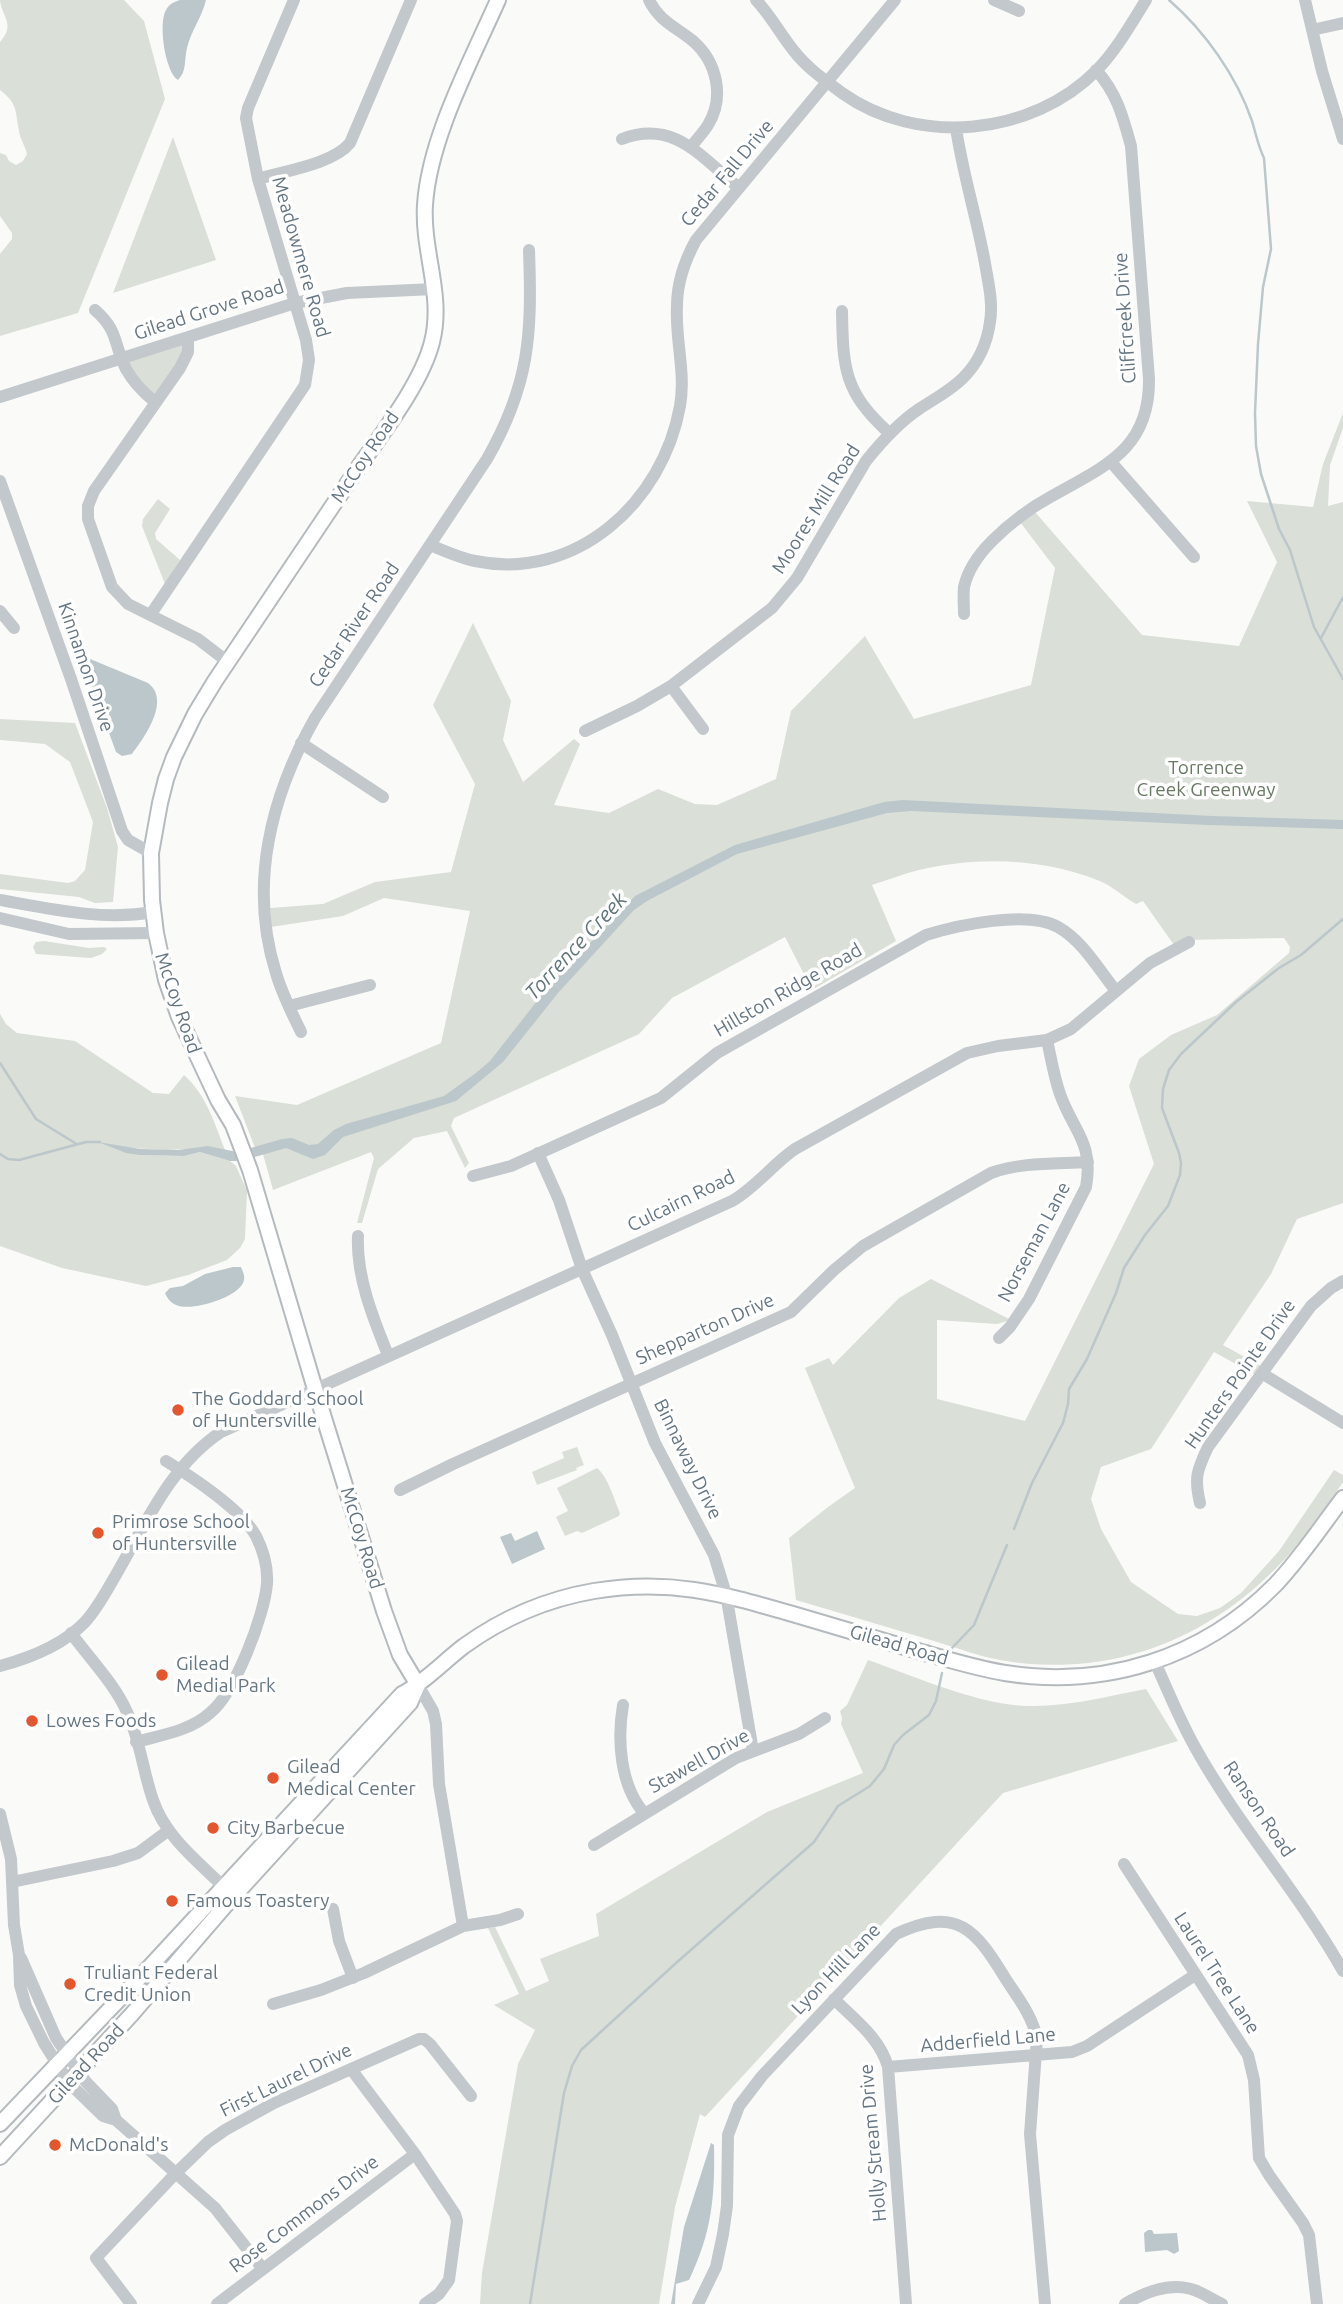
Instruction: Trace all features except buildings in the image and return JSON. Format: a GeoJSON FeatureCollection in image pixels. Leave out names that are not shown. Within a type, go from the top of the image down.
{"type":"FeatureCollection","features":[{"type":"Feature","properties":{"kind":"main road","name":"McCoy Road"},"geometry":{"type":"LineString","coordinates":[[418,1685],[400,1655],[384,1611],[241,1143],[199,1062],[166,980],[153,912],[151,853],[163,791],[174,757],[195,714],[386,428],[418,376],[433,340],[434,289],[425,218],[429,176],[447,119],[498,0]]}},
{"type":"Feature","properties":{"kind":"main road","name":"Gilead Road"},"geometry":{"type":"LineString","coordinates":[[0,2124],[402,1695],[463,1647],[517,1614],[593,1591],[653,1585],[708,1590],[1005,1673],[1058,1678],[1111,1674],[1155,1662],[1204,1640],[1230,1624],[1293,1564],[1343,1498]]}},
{"type":"Feature","properties":{"kind":"main road","name":"Gilead Road"},"geometry":{"type":"LineString","coordinates":[[0,2157],[132,2014],[410,1703],[418,1685]]}},
{"type":"Feature","properties":{"kind":"street","name":"Meadowmere Road"},"geometry":{"type":"LineString","coordinates":[[151,614],[305,385],[309,360],[258,179],[246,118],[294,0]]}},
{"type":"Feature","properties":{"kind":"street"},"geometry":{"type":"LineString","coordinates":[[258,179],[331,157],[345,149],[350,143],[411,0]]}},
{"type":"Feature","properties":{"kind":"street"},"geometry":{"type":"LineString","coordinates":[[649,0],[664,22],[701,49],[714,73],[718,97],[716,104],[707,126],[691,147]]}},
{"type":"Feature","properties":{"kind":"street"},"geometry":{"type":"LineString","coordinates":[[757,0],[795,53],[828,82],[864,106],[894,118],[957,128],[997,123],[1042,108],[1066,94],[1096,71],[1122,39],[1146,0]]}},
{"type":"Feature","properties":{"kind":"street","name":"Cedar Fall Drive"},"geometry":{"type":"LineString","coordinates":[[430,545],[464,558],[489,563],[542,561],[583,546],[600,536],[633,505],[660,465],[678,416],[682,374],[677,303],[684,268],[695,240],[895,0]]}},
{"type":"Feature","properties":{"kind":"street"},"geometry":{"type":"LineString","coordinates":[[994,0],[1019,11]]}},
{"type":"Feature","properties":{"kind":"street"},"geometry":{"type":"LineString","coordinates":[[1305,0],[1343,139]]}},
{"type":"Feature","properties":{"kind":"street"},"geometry":{"type":"LineString","coordinates":[[1312,30],[1343,23]]}},
{"type":"Feature","properties":{"kind":"street","name":"Cliffcreek Drive"},"geometry":{"type":"LineString","coordinates":[[964,614],[964,586],[970,570],[985,549],[1000,533],[1035,506],[1111,462],[1138,430],[1146,410],[1149,379],[1131,146],[1122,110],[1115,95],[1096,71]]}},
{"type":"Feature","properties":{"kind":"street","name":"Moores Mill Road"},"geometry":{"type":"LineString","coordinates":[[585,731],[671,686],[782,598],[797,578],[866,461],[889,433],[904,419],[961,380],[977,361],[987,339],[991,300],[981,236],[965,175],[957,128]]}},
{"type":"Feature","properties":{"kind":"street"},"geometry":{"type":"LineString","coordinates":[[622,139],[637,135],[662,134],[691,147],[738,187]]}},
{"type":"Feature","properties":{"kind":"street","name":"Cedar River Road"},"geometry":{"type":"LineString","coordinates":[[301,1032],[275,970],[268,941],[264,888],[274,812],[285,778],[315,718],[503,429],[516,398],[527,351],[531,322],[529,250]]}},
{"type":"Feature","properties":{"kind":"street","name":"Gilead Grove Road"},"geometry":{"type":"LineString","coordinates":[[0,397],[295,303],[367,291],[434,289]]}},
{"type":"Feature","properties":{"kind":"street"},"geometry":{"type":"LineString","coordinates":[[94,310],[111,327],[121,358],[133,381],[155,402]]}},
{"type":"Feature","properties":{"kind":"street"},"geometry":{"type":"LineString","coordinates":[[842,311],[843,356],[850,384],[859,399],[889,433]]}},
{"type":"Feature","properties":{"kind":"street"},"geometry":{"type":"LineString","coordinates":[[188,337],[188,352],[184,360],[94,491],[88,506],[88,519],[112,587],[128,604],[198,639],[228,662]]}},
{"type":"Feature","properties":{"kind":"street"},"geometry":{"type":"LineString","coordinates":[[1111,462],[1194,557]]}},
{"type":"Feature","properties":{"kind":"street","name":"Kinnamon Drive"},"geometry":{"type":"LineString","coordinates":[[0,481],[67,666],[122,831],[128,840],[151,853]]}},
{"type":"Feature","properties":{"kind":"street"},"geometry":{"type":"LineString","coordinates":[[0,611],[14,628]]}},
{"type":"Feature","properties":{"kind":"street"},"geometry":{"type":"LineString","coordinates":[[671,686],[703,729]]}},
{"type":"Feature","properties":{"kind":"street"},"geometry":{"type":"LineString","coordinates":[[301,743],[383,797]]}},
{"type":"Feature","properties":{"kind":"street"},"geometry":{"type":"LineString","coordinates":[[0,900],[66,911],[133,915],[153,912]]}},
{"type":"Feature","properties":{"kind":"street"},"geometry":{"type":"LineString","coordinates":[[0,918],[68,934],[156,933]]}},
{"type":"Feature","properties":{"kind":"street","name":"Hillston Ridge Road"},"geometry":{"type":"LineString","coordinates":[[473,1176],[511,1166],[661,1098],[707,1060],[768,1022],[916,940],[947,928],[1016,920],[1046,922],[1059,928],[1078,943],[1116,991]]}},
{"type":"Feature","properties":{"kind":"street","name":"Culcairn Road"},"geometry":{"type":"LineString","coordinates":[[0,1666],[59,1643],[84,1623],[103,1598],[179,1469],[207,1441],[221,1432],[743,1195],[780,1159],[947,1063],[981,1049],[1047,1040],[1071,1029],[1156,959],[1189,942]]}},
{"type":"Feature","properties":{"kind":"street"},"geometry":{"type":"LineString","coordinates":[[289,1006],[370,985]]}},
{"type":"Feature","properties":{"kind":"street","name":"Norseman Lane"},"geometry":{"type":"LineString","coordinates":[[999,1338],[1010,1328],[1029,1299],[1086,1187],[1088,1162],[1085,1144],[1060,1094],[1047,1040]]}},
{"type":"Feature","properties":{"kind":"street","name":"Binnaway Drive"},"geometry":{"type":"LineString","coordinates":[[538,1153],[559,1200],[582,1269],[656,1443],[714,1555],[726,1594],[753,1751]]}},
{"type":"Feature","properties":{"kind":"street","name":"Shepparton Drive"},"geometry":{"type":"LineString","coordinates":[[400,1490],[791,1312],[863,1246],[990,1172],[1021,1166],[1088,1162]]}},
{"type":"Feature","properties":{"kind":"street"},"geometry":{"type":"LineString","coordinates":[[358,1236],[358,1260],[365,1288],[388,1355]]}},
{"type":"Feature","properties":{"kind":"street","name":"Hunters Pointe Drive"},"geometry":{"type":"LineString","coordinates":[[1200,1503],[1195,1483],[1208,1447],[1311,1306],[1343,1281]]}},
{"type":"Feature","properties":{"kind":"street"},"geometry":{"type":"LineString","coordinates":[[1262,1374],[1343,1423]]}},
{"type":"Feature","properties":{"kind":"street"},"geometry":{"type":"LineString","coordinates":[[136,1742],[192,1725],[220,1704],[229,1691],[254,1632],[266,1591],[266,1565],[255,1534],[246,1521],[166,1461]]}},
{"type":"Feature","properties":{"kind":"street"},"geometry":{"type":"LineString","coordinates":[[71,1633],[115,1689],[129,1717],[153,1802],[169,1830],[224,1887]]}},
{"type":"Feature","properties":{"kind":"street","name":"Ranson Road"},"geometry":{"type":"LineString","coordinates":[[1155,1662],[1196,1749],[1230,1803],[1325,1938],[1343,1971]]}},
{"type":"Feature","properties":{"kind":"street","name":"McCoy Road"},"geometry":{"type":"LineString","coordinates":[[418,1685],[433,1710],[436,1724],[439,1784],[463,1926]]}},
{"type":"Feature","properties":{"kind":"street"},"geometry":{"type":"LineString","coordinates":[[623,1705],[620,1727],[624,1767],[631,1792],[644,1813]]}},
{"type":"Feature","properties":{"kind":"street","name":"Stawell Drive"},"geometry":{"type":"LineString","coordinates":[[594,1845],[736,1758],[799,1734],[825,1718]]}},
{"type":"Feature","properties":{"kind":"street"},"geometry":{"type":"LineString","coordinates":[[0,1814],[9,1846],[13,1925],[19,1955],[20,1985],[34,2025],[103,2116],[116,2120],[215,2208],[263,2269]]}},
{"type":"Feature","properties":{"kind":"street"},"geometry":{"type":"LineString","coordinates":[[12,1882],[113,1861],[138,1853],[169,1830]]}},
{"type":"Feature","properties":{"kind":"street","name":"Laurel Tree Lane"},"geometry":{"type":"LineString","coordinates":[[1124,1864],[1248,2055],[1254,2080],[1259,2158],[1309,2235],[1317,2304]]}},
{"type":"Feature","properties":{"kind":"street"},"geometry":{"type":"LineString","coordinates":[[333,1909],[339,1941],[353,1978]]}},
{"type":"Feature","properties":{"kind":"street"},"geometry":{"type":"LineString","coordinates":[[273,2004],[353,1978],[463,1926],[518,1914]]}},
{"type":"Feature","properties":{"kind":"street","name":"Lyon Hill Lane"},"geometry":{"type":"LineString","coordinates":[[698,2304],[716,2267],[723,2234],[727,2206],[728,2135],[739,2106],[762,2077],[896,1934],[919,1923],[937,1920],[959,1926],[976,1936],[986,1947],[1033,2022],[1037,2038],[1030,2134],[1045,2304]]}},
{"type":"Feature","properties":{"kind":"street","name":"Adderfield Lane"},"geometry":{"type":"LineString","coordinates":[[888,2067],[1072,2052],[1087,2046],[1195,1975]]}},
{"type":"Feature","properties":{"kind":"street","name":"Holly Stream Drive"},"geometry":{"type":"LineString","coordinates":[[834,1999],[873,2037],[884,2052],[888,2067],[906,2304]]}},
{"type":"Feature","properties":{"kind":"street","name":"First Laurel Drive"},"geometry":{"type":"LineString","coordinates":[[131,2304],[96,2258],[176,2173],[208,2142],[225,2130],[274,2103],[412,2040],[424,2039],[471,2096]]}},
{"type":"Feature","properties":{"kind":"street"},"geometry":{"type":"LineString","coordinates":[[351,2069],[450,2204],[457,2221],[449,2280],[439,2294],[425,2304]]}},
{"type":"Feature","properties":{"kind":"street","name":"Rose Commons Drive"},"geometry":{"type":"LineString","coordinates":[[217,2304],[415,2154]]}},
{"type":"Feature","properties":{"kind":"street"},"geometry":{"type":"LineString","coordinates":[[1125,2304],[1157,2289],[1180,2287],[1199,2291],[1222,2304]]}},
{"type":"Feature","properties":{"kind":"green space"},"geometry":{"type":"Polygon","coordinates":[[[0,0],[124,0],[144,21],[165,99],[78,313],[0,336],[0,254],[12,239],[12,233],[0,216],[0,153],[16,165],[23,161],[27,154],[15,108],[0,90],[0,42],[8,26],[0,0]]]}},
{"type":"Feature","properties":{"kind":"green space"},"geometry":{"type":"Polygon","coordinates":[[[173,137],[216,260],[113,293],[173,137]]]}},
{"type":"Feature","properties":{"kind":"green space"},"geometry":{"type":"Polygon","coordinates":[[[188,337],[188,352],[155,402],[121,358],[188,337]]]}},
{"type":"Feature","properties":{"kind":"green space","name":"Torrence Creek Greenway"},"geometry":{"type":"Polygon","coordinates":[[[1343,413],[1343,428],[1330,465],[1328,506],[1343,502],[1343,1203],[1297,1219],[1271,1274],[1223,1345],[1261,1366],[1254,1374],[1214,1352],[1151,1449],[1101,1467],[1091,1499],[1101,1529],[1131,1582],[1178,1614],[1197,1616],[1220,1608],[1241,1593],[1279,1551],[1334,1470],[1343,1475],[1343,1482],[1293,1550],[1263,1581],[1231,1607],[1197,1628],[1161,1645],[1123,1657],[1042,1665],[1000,1660],[796,1600],[789,1538],[855,1488],[805,1368],[829,1358],[833,1365],[899,1298],[931,1279],[1011,1320],[997,1324],[937,1320],[937,1399],[1025,1421],[1154,1164],[1129,1086],[1139,1059],[1171,1035],[1217,1015],[1289,953],[1290,947],[1284,938],[1184,940],[1174,945],[1143,901],[1136,904],[1100,881],[1056,868],[987,861],[919,870],[872,885],[896,941],[812,990],[785,937],[672,998],[639,1034],[454,1118],[451,1126],[469,1163],[465,1168],[447,1131],[414,1138],[378,1169],[362,1223],[357,1223],[374,1158],[371,1152],[273,1190],[261,1147],[255,1148],[235,1096],[297,1105],[441,1043],[470,911],[384,898],[343,916],[271,927],[270,908],[323,904],[375,882],[451,872],[475,784],[433,705],[473,623],[511,701],[503,740],[523,782],[574,739],[580,744],[554,805],[609,813],[658,789],[695,804],[717,805],[776,779],[791,711],[865,636],[914,719],[1031,685],[1055,568],[1020,522],[1035,512],[1142,635],[1239,646],[1277,562],[1247,501],[1313,507],[1323,464],[1343,413]]]}},
{"type":"Feature","properties":{"kind":"green space"},"geometry":{"type":"Polygon","coordinates":[[[158,499],[170,509],[155,533],[156,539],[180,560],[165,584],[142,526],[143,519],[158,499]]]}},
{"type":"Feature","properties":{"kind":"green space"},"geometry":{"type":"Polygon","coordinates":[[[0,719],[75,723],[107,808],[118,847],[113,902],[95,903],[79,897],[0,889],[0,874],[68,883],[75,881],[85,870],[93,822],[70,762],[45,744],[0,740],[0,719]]]}},
{"type":"Feature","properties":{"kind":"green space"},"geometry":{"type":"Polygon","coordinates":[[[36,942],[107,949],[91,958],[36,954],[33,947],[36,942]]]}},
{"type":"Feature","properties":{"kind":"green space"},"geometry":{"type":"Polygon","coordinates":[[[0,1014],[6,1024],[17,1033],[75,1041],[153,1093],[169,1094],[184,1075],[204,1101],[225,1150],[130,1148],[140,1155],[184,1156],[200,1152],[230,1161],[236,1166],[247,1191],[245,1239],[240,1248],[227,1260],[188,1275],[146,1286],[62,1268],[0,1246],[0,1014]]]}},
{"type":"Feature","properties":{"kind":"green space"},"geometry":{"type":"Polygon","coordinates":[[[577,1447],[584,1465],[537,1485],[532,1472],[564,1458],[562,1452],[577,1447]]]}},
{"type":"Feature","properties":{"kind":"green space"},"geometry":{"type":"Polygon","coordinates":[[[597,1468],[610,1489],[619,1516],[582,1533],[577,1531],[565,1536],[556,1517],[568,1511],[557,1488],[597,1468]]]}},
{"type":"Feature","properties":{"kind":"green space"},"geometry":{"type":"Polygon","coordinates":[[[868,1660],[950,1690],[1014,1705],[1062,1704],[1146,1689],[1178,1741],[1003,1793],[705,2117],[700,2114],[675,2207],[659,2304],[480,2304],[482,2273],[518,2064],[535,2030],[494,2005],[519,1994],[488,1928],[495,1927],[526,1991],[549,1981],[540,1959],[599,1936],[596,1914],[767,1812],[863,1773],[841,1724],[840,1711],[847,1705],[868,1660]]]}},
{"type":"Feature","properties":{"kind":"shaded area"},"geometry":{"type":"Polygon","coordinates":[[[180,0],[206,0],[189,42],[184,69],[178,80],[166,58],[163,25],[167,8],[180,0]]]}},
{"type":"Feature","properties":{"kind":"shaded area"},"geometry":{"type":"Polygon","coordinates":[[[83,656],[148,683],[154,690],[157,699],[154,718],[132,754],[122,756],[116,752],[83,656]]]}},
{"type":"Feature","properties":{"kind":"shaded area"},"geometry":{"type":"Polygon","coordinates":[[[903,800],[1343,820],[1343,829],[911,811],[887,813],[737,854],[647,901],[634,910],[558,993],[503,1062],[456,1101],[343,1137],[325,1155],[313,1159],[286,1148],[241,1161],[230,1161],[200,1152],[184,1156],[140,1155],[126,1153],[98,1142],[140,1149],[178,1150],[208,1146],[237,1152],[292,1138],[309,1145],[318,1144],[346,1124],[444,1096],[490,1061],[548,987],[635,896],[735,845],[884,802],[903,800]]]}},
{"type":"Feature","properties":{"kind":"shaded area"},"geometry":{"type":"Polygon","coordinates":[[[241,1267],[244,1281],[239,1289],[223,1298],[202,1305],[183,1307],[172,1303],[165,1293],[170,1288],[183,1286],[205,1274],[241,1267]]]}},
{"type":"Feature","properties":{"kind":"shaded area"},"geometry":{"type":"Polygon","coordinates":[[[537,1531],[545,1549],[512,1564],[500,1537],[511,1533],[515,1541],[537,1531]]]}},
{"type":"Feature","properties":{"kind":"shaded area"},"geometry":{"type":"Polygon","coordinates":[[[711,2143],[714,2145],[714,2181],[707,2230],[689,2280],[676,2284],[675,2304],[671,2304],[684,2227],[711,2143]]]}},
{"type":"Feature","properties":{"kind":"shaded area"},"geometry":{"type":"Polygon","coordinates":[[[1152,2230],[1154,2234],[1177,2233],[1179,2251],[1174,2254],[1167,2250],[1145,2252],[1144,2233],[1152,2230]]]}},
{"type":"Feature","properties":{"kind":"waterway"},"geometry":{"type":"LineString","coordinates":[[1169,0],[1207,40],[1229,72],[1246,104],[1264,158],[1271,249],[1263,287],[1258,344],[1256,446],[1261,474],[1279,529],[1290,550],[1314,627],[1343,679]]}},
{"type":"Feature","properties":{"kind":"waterway"},"geometry":{"type":"LineString","coordinates":[[1321,638],[1343,597]]}},
{"type":"Feature","properties":{"kind":"waterway"},"geometry":{"type":"LineString","coordinates":[[1014,1529],[1032,1483],[1063,1423],[1069,1389],[1087,1359],[1124,1268],[1168,1206],[1180,1175],[1179,1153],[1162,1108],[1163,1089],[1169,1070],[1181,1054],[1236,1002],[1279,968],[1301,955],[1343,919]]}},
{"type":"Feature","properties":{"kind":"waterway"},"geometry":{"type":"LineString","coordinates":[[0,1063],[36,1119],[75,1143]]}},
{"type":"Feature","properties":{"kind":"waterway","name":"Torrence Creek"},"geometry":{"type":"LineString","coordinates":[[0,1154],[8,1159],[19,1160],[86,1142],[100,1142]]}},
{"type":"Feature","properties":{"kind":"waterway"},"geometry":{"type":"LineString","coordinates":[[952,1648],[974,1625],[1007,1545]]}},
{"type":"Feature","properties":{"kind":"waterway"},"geometry":{"type":"LineString","coordinates":[[530,2304],[564,2093],[572,2066],[581,2050],[814,1842],[838,1806],[870,1786],[884,1769],[894,1745],[929,1715],[936,1701],[942,1673]]}},
{"type":"Feature","properties":{"kind":"place","name":"The Goddard School of Huntersville"},"geometry":{"type":"Point","coordinates":[178,1410]}},
{"type":"Feature","properties":{"kind":"place","name":"Primrose School of Huntersville"},"geometry":{"type":"Point","coordinates":[98,1533]}},
{"type":"Feature","properties":{"kind":"place","name":"Gilead Medial Park"},"geometry":{"type":"Point","coordinates":[162,1675]}},
{"type":"Feature","properties":{"kind":"place","name":"Lowes Foods"},"geometry":{"type":"Point","coordinates":[32,1721]}},
{"type":"Feature","properties":{"kind":"place","name":"Gilead Medical Center"},"geometry":{"type":"Point","coordinates":[273,1778]}},
{"type":"Feature","properties":{"kind":"place","name":"City Barbecue"},"geometry":{"type":"Point","coordinates":[213,1828]}},
{"type":"Feature","properties":{"kind":"place","name":"Famous Toastery"},"geometry":{"type":"Point","coordinates":[172,1901]}},
{"type":"Feature","properties":{"kind":"place","name":"Truliant Federal Credit Union"},"geometry":{"type":"Point","coordinates":[70,1984]}},
{"type":"Feature","properties":{"kind":"place","name":"McDonald's"},"geometry":{"type":"Point","coordinates":[55,2145]}}]}
